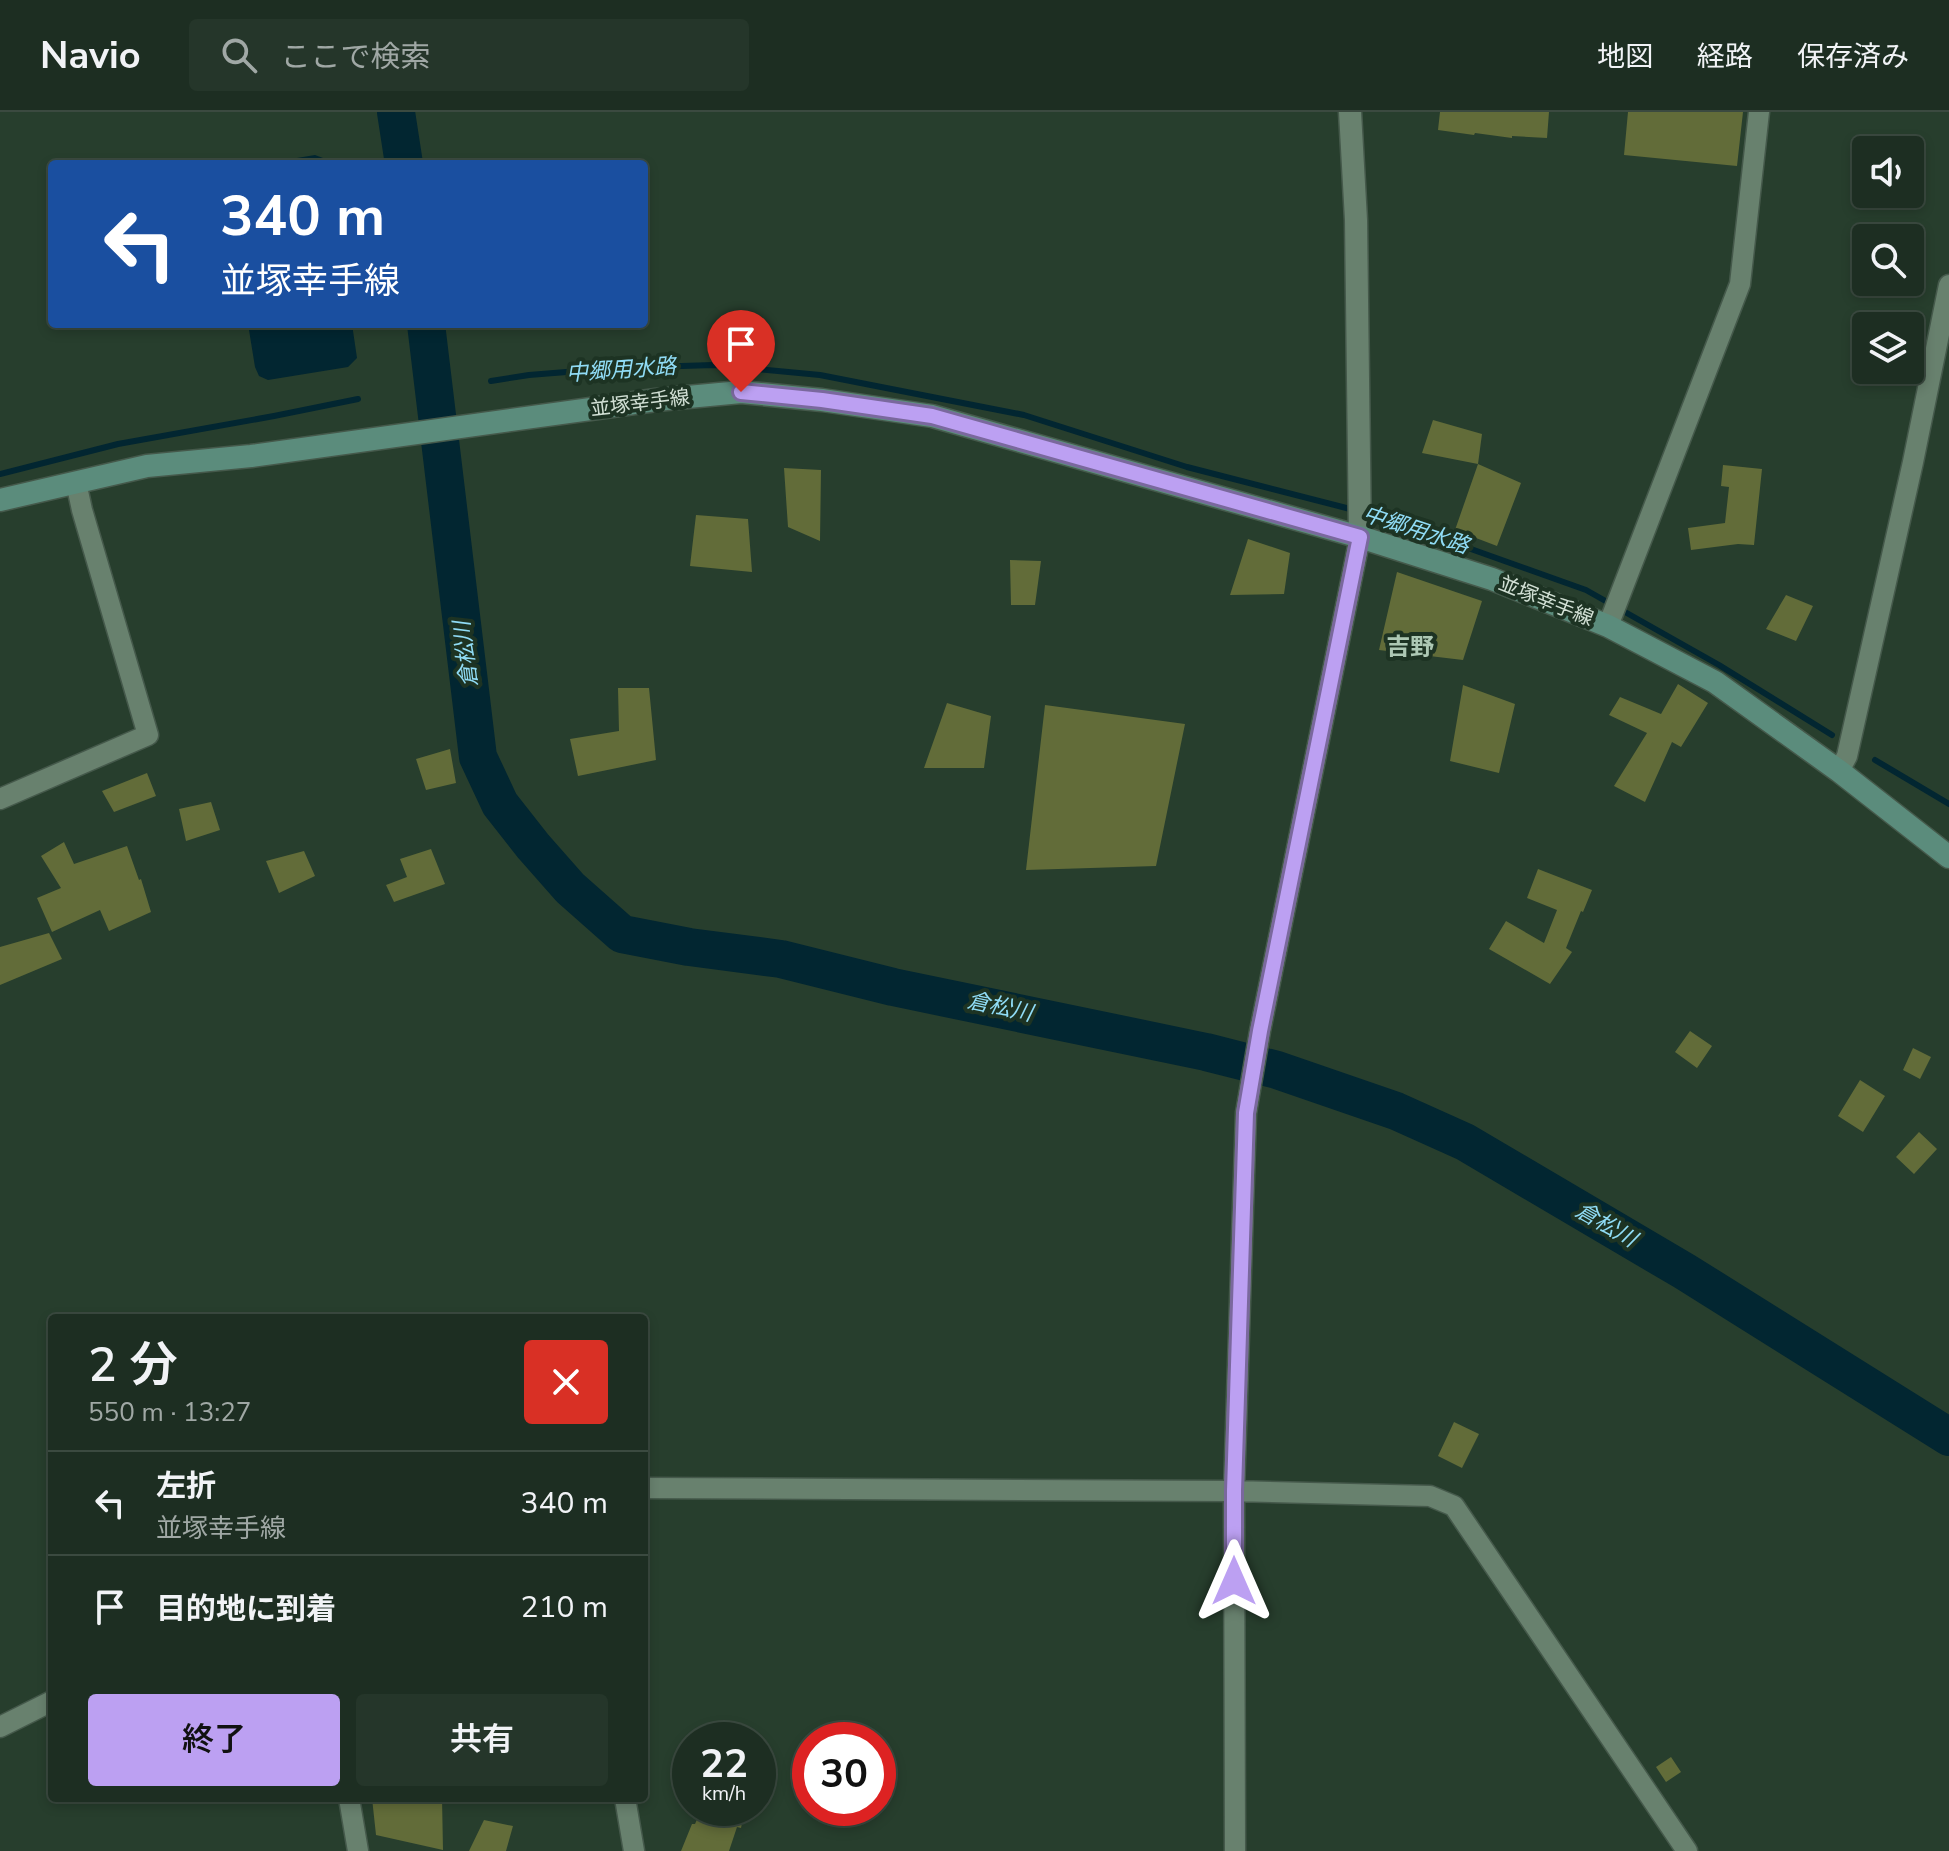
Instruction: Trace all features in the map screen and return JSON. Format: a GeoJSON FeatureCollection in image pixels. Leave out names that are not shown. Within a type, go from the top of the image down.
{"type":"FeatureCollection","features":[{"type":"Feature","properties":{"kind":"main road","name":"並塚幸手線"},"geometry":{"type":"LineString","coordinates":[[0,500],[147,466],[251,456],[656,400],[741,392],[932,416],[1360,537],[1492,579],[1608,626],[1715,682],[1839,771],[1949,857]]}},
{"type":"Feature","properties":{"kind":"street"},"geometry":{"type":"LineString","coordinates":[[1235,1851],[1234,1491],[1246,1113],[1360,537],[1356,220],[1350,112]]}},
{"type":"Feature","properties":{"kind":"street"},"geometry":{"type":"LineString","coordinates":[[1608,626],[1740,284],[1759,112]]}},
{"type":"Feature","properties":{"kind":"street"},"geometry":{"type":"LineString","coordinates":[[1839,771],[1847,756],[1949,285]]}},
{"type":"Feature","properties":{"kind":"street"},"geometry":{"type":"LineString","coordinates":[[0,799],[148,735],[76,482]]}},
{"type":"Feature","properties":{"kind":"street"},"geometry":{"type":"LineString","coordinates":[[648,1488],[1234,1491],[1430,1496],[1454,1506],[1687,1851]]}},
{"type":"Feature","properties":{"kind":"street"},"geometry":{"type":"LineString","coordinates":[[0,1727],[48,1703]]}},
{"type":"Feature","properties":{"kind":"street"},"geometry":{"type":"LineString","coordinates":[[350,1802],[358,1851]]}},
{"type":"Feature","properties":{"kind":"street"},"geometry":{"type":"LineString","coordinates":[[626,1802],[634,1851]]}},
{"type":"Feature","properties":{"kind":"water"},"geometry":{"type":"Polygon","coordinates":[[[315,155],[324,160],[285,160],[315,155]]]}},
{"type":"Feature","properties":{"kind":"water"},"geometry":{"type":"Polygon","coordinates":[[[249,328],[353,328],[357,358],[348,367],[268,380],[259,376],[249,328]]]}},
{"type":"Feature","properties":{"kind":"building"},"geometry":{"type":"Polygon","coordinates":[[[1440,112],[1549,112],[1547,138],[1512,138],[1438,130],[1440,112]]]}},
{"type":"Feature","properties":{"kind":"building"},"geometry":{"type":"Polygon","coordinates":[[[1628,112],[1743,112],[1737,166],[1624,155],[1628,112]]]}},
{"type":"Feature","properties":{"kind":"building"},"geometry":{"type":"Polygon","coordinates":[[[1433,420],[1482,434],[1478,464],[1422,453],[1433,420]]]}},
{"type":"Feature","properties":{"kind":"building"},"geometry":{"type":"Polygon","coordinates":[[[1478,464],[1521,483],[1497,546],[1455,530],[1478,464]]]}},
{"type":"Feature","properties":{"kind":"building"},"geometry":{"type":"Polygon","coordinates":[[[1723,465],[1762,469],[1754,545],[1691,550],[1688,528],[1725,523],[1729,487],[1721,486],[1723,465]]]}},
{"type":"Feature","properties":{"kind":"building"},"geometry":{"type":"Polygon","coordinates":[[[784,468],[821,470],[820,541],[788,527],[784,468]]]}},
{"type":"Feature","properties":{"kind":"building"},"geometry":{"type":"Polygon","coordinates":[[[696,515],[748,519],[752,572],[690,566],[696,515]]]}},
{"type":"Feature","properties":{"kind":"building"},"geometry":{"type":"Polygon","coordinates":[[[1248,539],[1290,553],[1284,594],[1230,595],[1248,539]]]}},
{"type":"Feature","properties":{"kind":"building"},"geometry":{"type":"Polygon","coordinates":[[[1010,560],[1041,561],[1035,605],[1011,605],[1010,560]]]}},
{"type":"Feature","properties":{"kind":"building"},"geometry":{"type":"Polygon","coordinates":[[[1397,572],[1482,601],[1463,660],[1379,650],[1397,572]]]}},
{"type":"Feature","properties":{"kind":"building"},"geometry":{"type":"Polygon","coordinates":[[[1786,595],[1813,606],[1796,641],[1766,629],[1786,595]]]}},
{"type":"Feature","properties":{"kind":"building"},"geometry":{"type":"Polygon","coordinates":[[[1678,684],[1708,703],[1681,747],[1672,742],[1645,802],[1614,786],[1647,733],[1609,715],[1620,697],[1661,714],[1678,684]]]}},
{"type":"Feature","properties":{"kind":"building"},"geometry":{"type":"Polygon","coordinates":[[[1463,685],[1515,704],[1499,773],[1450,761],[1463,685]]]}},
{"type":"Feature","properties":{"kind":"building"},"geometry":{"type":"Polygon","coordinates":[[[618,688],[649,688],[656,760],[578,776],[570,739],[619,731],[618,688]]]}},
{"type":"Feature","properties":{"kind":"building"},"geometry":{"type":"Polygon","coordinates":[[[947,703],[991,716],[984,768],[924,768],[947,703]]]}},
{"type":"Feature","properties":{"kind":"building"},"geometry":{"type":"Polygon","coordinates":[[[1045,705],[1185,724],[1156,866],[1026,870],[1045,705]]]}},
{"type":"Feature","properties":{"kind":"building"},"geometry":{"type":"Polygon","coordinates":[[[450,749],[456,783],[426,790],[416,759],[450,749]]]}},
{"type":"Feature","properties":{"kind":"building"},"geometry":{"type":"Polygon","coordinates":[[[147,773],[156,796],[114,812],[102,791],[147,773]]]}},
{"type":"Feature","properties":{"kind":"building"},"geometry":{"type":"Polygon","coordinates":[[[211,802],[220,830],[186,841],[179,809],[211,802]]]}},
{"type":"Feature","properties":{"kind":"building"},"geometry":{"type":"Polygon","coordinates":[[[64,842],[74,864],[127,846],[151,912],[109,931],[100,910],[52,932],[37,898],[61,888],[41,856],[64,842]]]}},
{"type":"Feature","properties":{"kind":"building"},"geometry":{"type":"Polygon","coordinates":[[[431,849],[445,884],[394,902],[386,885],[407,877],[400,859],[431,849]]]}},
{"type":"Feature","properties":{"kind":"building"},"geometry":{"type":"Polygon","coordinates":[[[304,851],[315,876],[279,893],[266,861],[304,851]]]}},
{"type":"Feature","properties":{"kind":"building"},"geometry":{"type":"Polygon","coordinates":[[[1538,869],[1592,890],[1566,948],[1572,952],[1550,984],[1489,949],[1506,921],[1544,943],[1557,910],[1527,898],[1538,869]]]}},
{"type":"Feature","properties":{"kind":"building"},"geometry":{"type":"Polygon","coordinates":[[[49,933],[62,959],[0,985],[0,947],[49,933]]]}},
{"type":"Feature","properties":{"kind":"building"},"geometry":{"type":"Polygon","coordinates":[[[1690,1031],[1712,1046],[1697,1068],[1675,1052],[1690,1031]]]}},
{"type":"Feature","properties":{"kind":"building"},"geometry":{"type":"Polygon","coordinates":[[[1913,1048],[1931,1057],[1920,1079],[1903,1070],[1913,1048]]]}},
{"type":"Feature","properties":{"kind":"building"},"geometry":{"type":"Polygon","coordinates":[[[1860,1080],[1885,1096],[1863,1132],[1838,1116],[1860,1080]]]}},
{"type":"Feature","properties":{"kind":"building"},"geometry":{"type":"Polygon","coordinates":[[[1919,1132],[1937,1149],[1914,1174],[1896,1157],[1919,1132]]]}},
{"type":"Feature","properties":{"kind":"building"},"geometry":{"type":"Polygon","coordinates":[[[1454,1422],[1479,1434],[1462,1468],[1438,1456],[1454,1422]]]}},
{"type":"Feature","properties":{"kind":"building"},"geometry":{"type":"Polygon","coordinates":[[[1671,1757],[1681,1772],[1666,1782],[1656,1767],[1671,1757]]]}},
{"type":"Feature","properties":{"kind":"building"},"geometry":{"type":"Polygon","coordinates":[[[372,1802],[442,1802],[443,1850],[376,1835],[372,1802]]]}},
{"type":"Feature","properties":{"kind":"building"},"geometry":{"type":"Polygon","coordinates":[[[484,1820],[513,1826],[506,1851],[469,1851],[484,1820]]]}},
{"type":"Feature","properties":{"kind":"building"},"geometry":{"type":"Polygon","coordinates":[[[691,1826],[741,1826],[737,1827],[729,1851],[681,1851],[691,1826]]]}},
{"type":"Feature","properties":{"kind":"waterway","name":"倉松川"},"geometry":{"type":"LineString","coordinates":[[396,112],[403,160]]}},
{"type":"Feature","properties":{"kind":"waterway","name":"倉松川"},"geometry":{"type":"LineString","coordinates":[[426,328],[478,757],[500,804],[533,846],[570,888],[622,934],[689,947],[781,959],[893,987],[1206,1052],[1277,1070],[1396,1111],[1465,1142],[1684,1271],[1949,1437]]}},
{"type":"Feature","properties":{"kind":"waterway","name":"中郷用水路"},"geometry":{"type":"LineString","coordinates":[[491,381],[616,368],[714,365],[820,375],[1024,415],[1187,467],[1354,510]]}},
{"type":"Feature","properties":{"kind":"waterway","name":"中郷用水路"},"geometry":{"type":"LineString","coordinates":[[0,474],[118,444],[358,399]]}},
{"type":"Feature","properties":{"kind":"waterway","name":"中郷用水路"},"geometry":{"type":"LineString","coordinates":[[1365,513],[1586,590],[1719,665],[1832,735]]}},
{"type":"Feature","properties":{"kind":"waterway","name":"中郷用水路"},"geometry":{"type":"LineString","coordinates":[[1875,760],[1949,804]]}},
{"type":"Feature","properties":{"kind":"district","name":"吉野"},"geometry":{"type":"Point","coordinates":[1410,647]}},
{"type":"Feature","properties":{"kind":"route"},"geometry":{"type":"LineString","coordinates":[[741,392],[932,416],[1360,537],[1246,1113],[1234,1581]]}}]}
